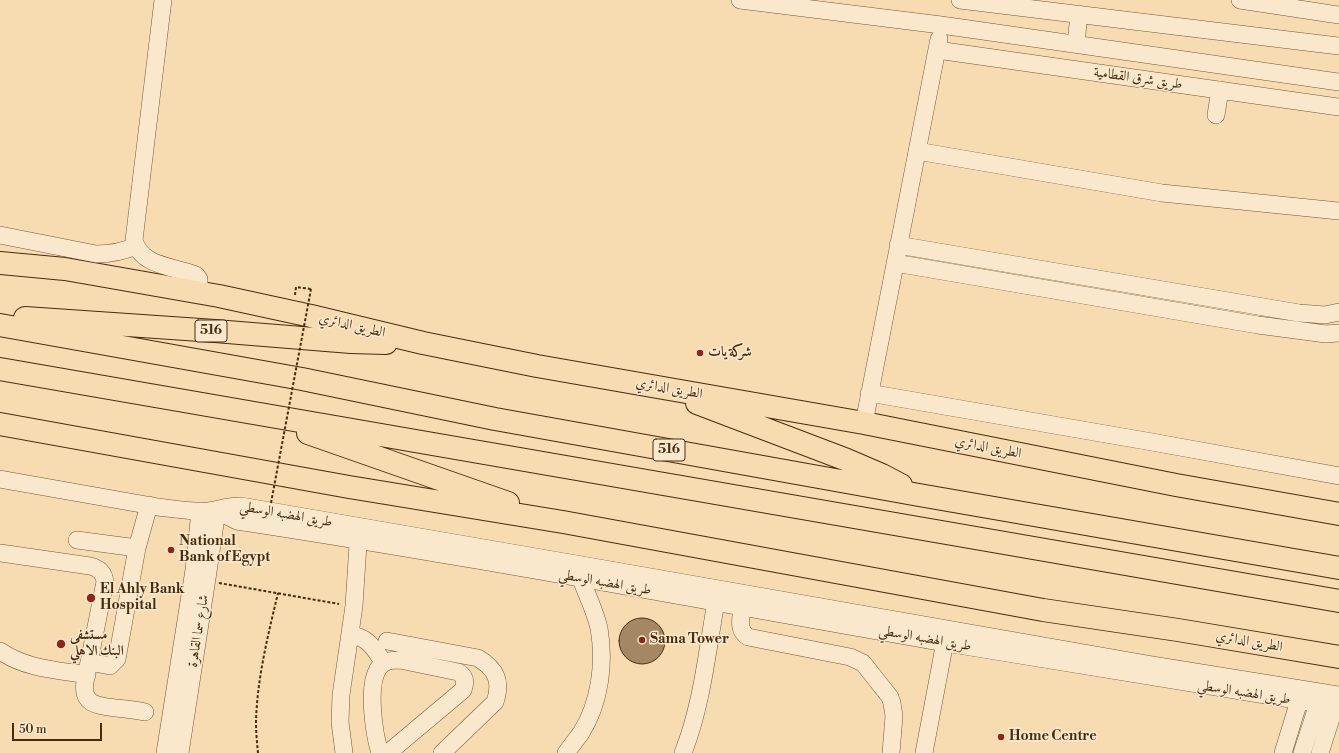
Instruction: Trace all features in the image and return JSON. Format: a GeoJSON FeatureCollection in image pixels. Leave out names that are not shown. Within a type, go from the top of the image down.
{"type":"FeatureCollection","features":[{"type":"Feature","properties":{"kind":"highway","name":"الطريق الدائري"},"geometry":{"type":"LineString","coordinates":[[0,263],[65,269],[199,292],[305,314],[423,343],[538,366],[864,423],[1176,485],[1339,514]]}},
{"type":"Feature","properties":{"kind":"highway","name":"516"},"geometry":{"type":"LineString","coordinates":[[0,317],[194,329],[351,342],[423,343]]}},
{"type":"Feature","properties":{"kind":"highway","name":"516"},"geometry":{"type":"LineString","coordinates":[[0,325],[302,379],[495,419],[919,496],[1339,568]]}},
{"type":"Feature","properties":{"kind":"highway","name":"516"},"geometry":{"type":"LineString","coordinates":[[194,329],[232,326],[362,328]]}},
{"type":"Feature","properties":{"kind":"highway","name":"516"},"geometry":{"type":"LineString","coordinates":[[0,369],[1339,601]]}},
{"type":"Feature","properties":{"kind":"highway","name":"516"},"geometry":{"type":"LineString","coordinates":[[659,388],[725,415],[847,460],[882,475],[919,496]]}},
{"type":"Feature","properties":{"kind":"highway","name":"516"},"geometry":{"type":"LineString","coordinates":[[249,412],[563,522]]}},
{"type":"Feature","properties":{"kind":"highway","name":"الطريق الدائري"},"geometry":{"type":"LineString","coordinates":[[0,424],[349,487],[563,522],[1036,608],[1339,657]]}},
{"type":"Feature","properties":{"kind":"street"},"geometry":{"type":"LineString","coordinates":[[163,0],[134,240],[140,252],[156,263],[196,275],[199,279],[199,292]]}},
{"type":"Feature","properties":{"kind":"street"},"geometry":{"type":"LineString","coordinates":[[740,0],[941,25],[1339,82]]}},
{"type":"Feature","properties":{"kind":"street"},"geometry":{"type":"LineString","coordinates":[[960,0],[1339,46]]}},
{"type":"Feature","properties":{"kind":"street"},"geometry":{"type":"LineString","coordinates":[[1240,0],[1339,15]]}},
{"type":"Feature","properties":{"kind":"street"},"geometry":{"type":"LineString","coordinates":[[1076,44],[1079,14]]}},
{"type":"Feature","properties":{"kind":"street"},"geometry":{"type":"LineString","coordinates":[[864,423],[941,25]]}},
{"type":"Feature","properties":{"kind":"street","name":"طريق شرق القطامية"},"geometry":{"type":"LineString","coordinates":[[936,50],[1339,107]]}},
{"type":"Feature","properties":{"kind":"street"},"geometry":{"type":"LineString","coordinates":[[1219,115],[1223,91]]}},
{"type":"Feature","properties":{"kind":"street"},"geometry":{"type":"LineString","coordinates":[[917,151],[1162,193],[1339,211]]}},
{"type":"Feature","properties":{"kind":"street"},"geometry":{"type":"LineString","coordinates":[[0,235],[96,254],[119,252],[136,246]]}},
{"type":"Feature","properties":{"kind":"street"},"geometry":{"type":"LineString","coordinates":[[898,246],[1299,313],[1325,315],[1339,312]]}},
{"type":"Feature","properties":{"kind":"street"},"geometry":{"type":"LineString","coordinates":[[895,263],[1296,330],[1326,334],[1339,333]]}},
{"type":"Feature","properties":{"kind":"street"},"geometry":{"type":"LineString","coordinates":[[997,280],[1000,263]]}},
{"type":"Feature","properties":{"kind":"street"},"geometry":{"type":"LineString","coordinates":[[1135,304],[1138,286]]}},
{"type":"Feature","properties":{"kind":"street"},"geometry":{"type":"LineString","coordinates":[[1296,330],[1299,313]]}},
{"type":"Feature","properties":{"kind":"street"},"geometry":{"type":"LineString","coordinates":[[869,393],[1339,476]]}},
{"type":"Feature","properties":{"kind":"street","name":"طريق الهضبه الوسطي"},"geometry":{"type":"LineString","coordinates":[[0,479],[149,505],[208,510],[242,506],[358,533],[581,579],[655,585],[716,602],[742,607],[1147,664],[1338,703]]}},
{"type":"Feature","properties":{"kind":"street"},"geometry":{"type":"LineString","coordinates":[[0,651],[16,661],[27,665],[88,669],[110,666],[117,660],[137,548],[149,505]]}},
{"type":"Feature","properties":{"kind":"street","name":"شارع سما القاهرة"},"geometry":{"type":"LineString","coordinates":[[180,753],[203,574],[208,510]]}},
{"type":"Feature","properties":{"kind":"street"},"geometry":{"type":"LineString","coordinates":[[344,753],[340,722],[341,694],[354,606],[358,533]]}},
{"type":"Feature","properties":{"kind":"street","name":"طريق الهضبه الوسطي"},"geometry":{"type":"LineString","coordinates":[[358,533],[946,636],[1208,687],[1318,704],[1338,703]]}},
{"type":"Feature","properties":{"kind":"street"},"geometry":{"type":"LineString","coordinates":[[77,540],[137,548]]}},
{"type":"Feature","properties":{"kind":"street"},"geometry":{"type":"LineString","coordinates":[[0,554],[90,566],[101,571],[105,582],[85,692],[94,704],[98,706],[145,712]]}},
{"type":"Feature","properties":{"kind":"street","name":"شارع سما القاهرة"},"geometry":{"type":"LineString","coordinates":[[165,753],[203,574]]}},
{"type":"Feature","properties":{"kind":"street"},"geometry":{"type":"LineString","coordinates":[[566,753],[582,732],[593,708],[600,681],[602,654],[598,627],[581,579]]}},
{"type":"Feature","properties":{"kind":"street"},"geometry":{"type":"LineString","coordinates":[[683,753],[698,705],[716,602]]}},
{"type":"Feature","properties":{"kind":"street"},"geometry":{"type":"LineString","coordinates":[[742,607],[740,626],[743,633],[748,637],[850,657],[863,664],[887,692],[892,703],[894,716],[891,753]]}},
{"type":"Feature","properties":{"kind":"street"},"geometry":{"type":"LineString","coordinates":[[350,635],[364,638],[384,663]]}},
{"type":"Feature","properties":{"kind":"street"},"geometry":{"type":"LineString","coordinates":[[924,753],[946,636]]}},
{"type":"Feature","properties":{"kind":"street"},"geometry":{"type":"LineString","coordinates":[[387,641],[478,658],[487,663],[494,671],[498,681],[499,692],[495,702],[442,753]]}},
{"type":"Feature","properties":{"kind":"street"},"geometry":{"type":"LineString","coordinates":[[380,753],[373,722],[372,703],[375,676],[378,669],[384,663],[392,660],[400,660],[462,674],[465,682],[463,690],[388,753]]}},
{"type":"Feature","properties":{"kind":"street"},"geometry":{"type":"LineString","coordinates":[[1283,753],[1299,701]]}},
{"type":"Feature","properties":{"kind":"street"},"geometry":{"type":"LineString","coordinates":[[1320,753],[1338,703]]}},
{"type":"Feature","properties":{"kind":"street"},"geometry":{"type":"LineString","coordinates":[[1302,753],[1318,704]]}},
{"type":"Feature","properties":{"kind":"path"},"geometry":{"type":"LineString","coordinates":[[271,503],[311,289],[296,286]]}},
{"type":"Feature","properties":{"kind":"path"},"geometry":{"type":"LineString","coordinates":[[203,574],[278,593],[354,606]]}},
{"type":"Feature","properties":{"kind":"path"},"geometry":{"type":"LineString","coordinates":[[258,753],[256,723],[258,694],[270,627],[278,593]]}},
{"type":"Feature","properties":{"kind":"building","name":"Sama Tower"},"geometry":{"type":"Polygon","coordinates":[[[647,618],[651,619],[661,628],[664,632],[664,650],[655,660],[647,664],[637,664],[629,660],[620,650],[619,636],[623,628],[633,619],[647,618]]]}},
{"type":"Feature","properties":{"kind":"place","name":"شركة يات"},"geometry":{"type":"Point","coordinates":[700,353]}},
{"type":"Feature","properties":{"kind":"place","name":"National Bank of Egypt"},"geometry":{"type":"Point","coordinates":[171,550]}},
{"type":"Feature","properties":{"kind":"place","name":"El Ahly Bank Hospital"},"geometry":{"type":"Point","coordinates":[91,598]}},
{"type":"Feature","properties":{"kind":"place","name":"Sama Tower"},"geometry":{"type":"Point","coordinates":[642,640]}},
{"type":"Feature","properties":{"kind":"place","name":"مستشفى البنك الاهلي"},"geometry":{"type":"Point","coordinates":[61,644]}},
{"type":"Feature","properties":{"kind":"place","name":"Home Centre"},"geometry":{"type":"Point","coordinates":[1001,737]}}]}
